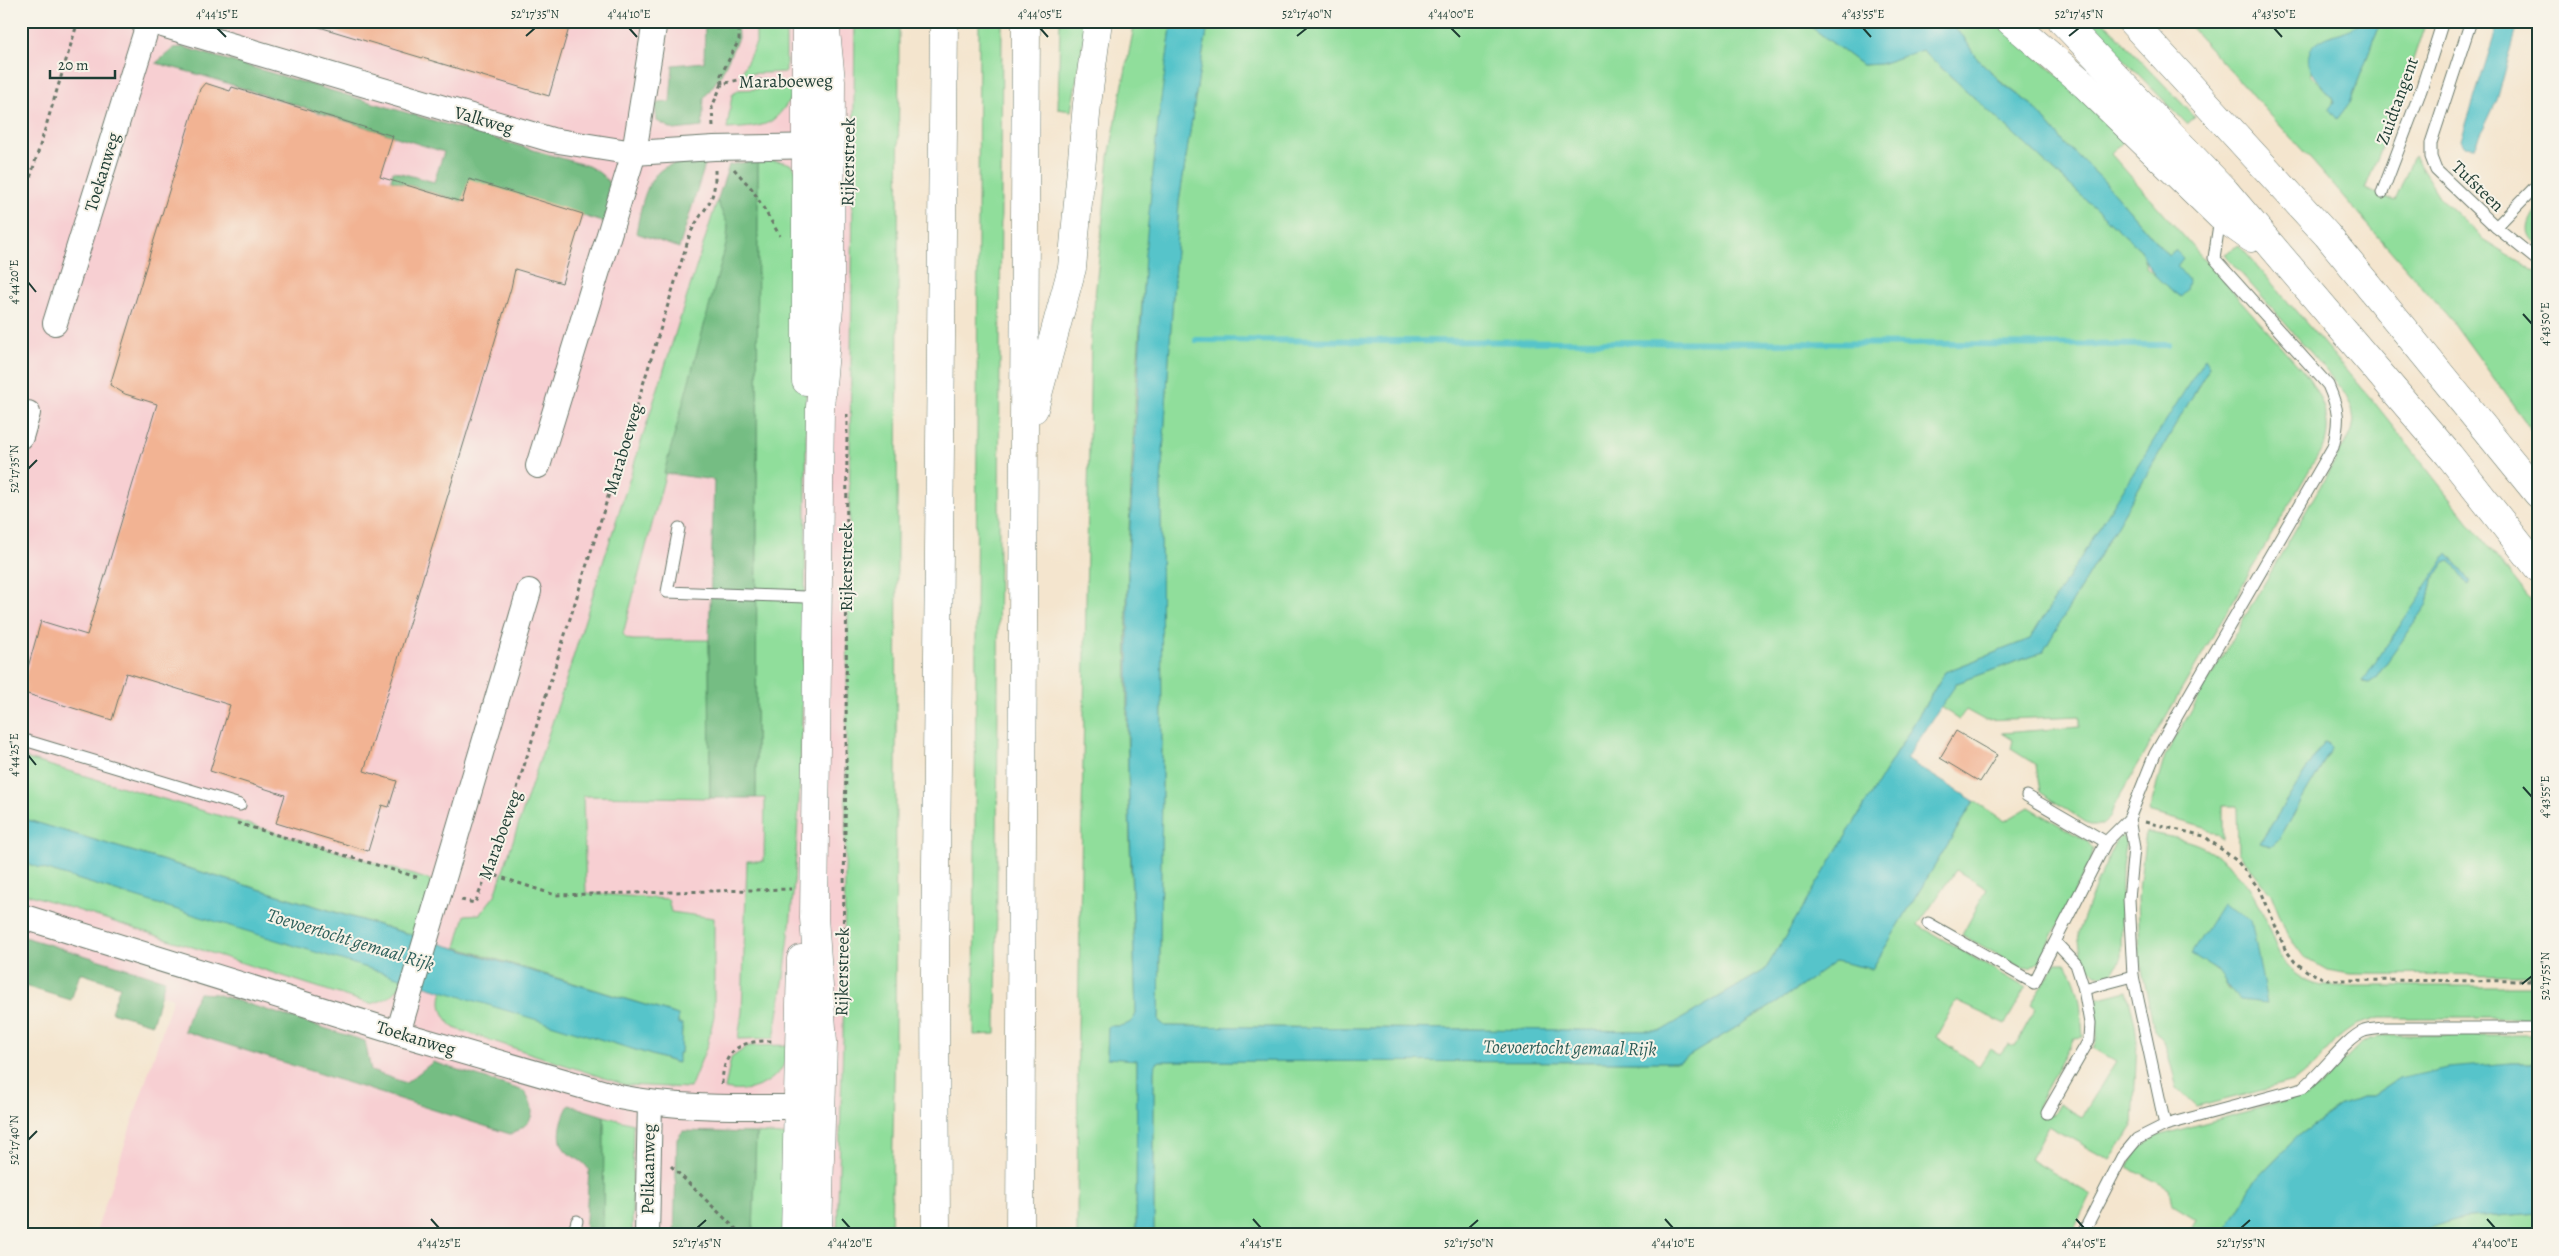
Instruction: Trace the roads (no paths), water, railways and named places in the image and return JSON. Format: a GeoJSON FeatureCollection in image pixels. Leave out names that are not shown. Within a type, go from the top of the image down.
{"type":"FeatureCollection","features":[{"type":"Feature","properties":{"kind":"main road","name":"Rijkerstreek"},"geometry":{"type":"LineString","coordinates":[[806,21],[807,80],[818,146],[808,889],[800,1042],[809,1107],[818,1235]]}},
{"type":"Feature","properties":{"kind":"main road","name":"Rijkerstreek"},"geometry":{"type":"LineString","coordinates":[[818,146],[831,80],[825,21]]}},
{"type":"Feature","properties":{"kind":"main road"},"geometry":{"type":"LineString","coordinates":[[936,1235],[935,974],[944,21]]}},
{"type":"Feature","properties":{"kind":"main road"},"geometry":{"type":"LineString","coordinates":[[1020,1235],[1026,21]]}},
{"type":"Feature","properties":{"kind":"main road"},"geometry":{"type":"LineString","coordinates":[[1023,447],[1072,268],[1087,104],[1098,21]]}},
{"type":"Feature","properties":{"kind":"main road"},"geometry":{"type":"LineString","coordinates":[[1087,104],[1114,21]]}},
{"type":"Feature","properties":{"kind":"main road"},"geometry":{"type":"LineString","coordinates":[[2010,21],[2085,85],[2220,216],[2285,262]]}},
{"type":"Feature","properties":{"kind":"main road"},"geometry":{"type":"LineString","coordinates":[[2062,21],[2172,135],[2285,262],[2449,455],[2538,568]]}},
{"type":"Feature","properties":{"kind":"main road"},"geometry":{"type":"LineString","coordinates":[[2131,21],[2327,235],[2538,494]]}},
{"type":"Feature","properties":{"kind":"main road","name":"Rijkerstreek"},"geometry":{"type":"LineString","coordinates":[[796,1235],[809,1107],[823,1042],[814,918],[808,889]]}},
{"type":"Feature","properties":{"kind":"street","name":"Valkweg"},"geometry":{"type":"LineString","coordinates":[[149,21],[552,140],[634,153],[714,148],[818,146]]}},
{"type":"Feature","properties":{"kind":"street","name":"Toekanweg"},"geometry":{"type":"LineString","coordinates":[[55,323],[149,21]]}},
{"type":"Feature","properties":{"kind":"street"},"geometry":{"type":"LineString","coordinates":[[538,466],[634,153],[655,21]]}},
{"type":"Feature","properties":{"kind":"street"},"geometry":{"type":"LineString","coordinates":[[21,437],[28,413]]}},
{"type":"Feature","properties":{"kind":"street"},"geometry":{"type":"LineString","coordinates":[[398,1033],[529,591]]}},
{"type":"Feature","properties":{"kind":"street","name":"Toekanweg"},"geometry":{"type":"LineString","coordinates":[[21,916],[398,1033],[601,1093],[650,1103],[722,1107],[809,1107]]}},
{"type":"Feature","properties":{"kind":"street","name":"Pelikaanweg"},"geometry":{"type":"LineString","coordinates":[[646,1235],[647,1144],[650,1103]]}},
{"type":"Feature","properties":{"kind":"lane","name":"Zuidtangent"},"geometry":{"type":"LineString","coordinates":[[2382,193],[2421,90],[2443,21]]}},
{"type":"Feature","properties":{"kind":"lane","name":"Tufsteen"},"geometry":{"type":"LineString","coordinates":[[2471,21],[2432,143],[2431,156],[2436,170],[2496,227],[2538,184]]}},
{"type":"Feature","properties":{"kind":"lane"},"geometry":{"type":"LineString","coordinates":[[1928,922],[2034,983],[2106,842],[2129,819],[2155,754],[2333,447],[2338,427],[2338,407],[2328,385],[2214,258],[2220,216]]}},
{"type":"Feature","properties":{"kind":"lane"},"geometry":{"type":"LineString","coordinates":[[2496,227],[2538,261]]}},
{"type":"Feature","properties":{"kind":"lane"},"geometry":{"type":"LineString","coordinates":[[679,528],[667,592],[813,597]]}},
{"type":"Feature","properties":{"kind":"lane"},"geometry":{"type":"LineString","coordinates":[[21,739],[240,805]]}},
{"type":"Feature","properties":{"kind":"lane"},"geometry":{"type":"LineString","coordinates":[[2027,796],[2106,842]]}},
{"type":"Feature","properties":{"kind":"lane"},"geometry":{"type":"LineString","coordinates":[[2129,819],[2134,848],[2129,899],[2134,976],[2165,1125]]}},
{"type":"Feature","properties":{"kind":"lane"},"geometry":{"type":"LineString","coordinates":[[2047,1113],[2089,1040],[2090,1024],[2084,990],[2076,964],[2056,943]]}},
{"type":"Feature","properties":{"kind":"lane"},"geometry":{"type":"LineString","coordinates":[[2084,990],[2134,976]]}},
{"type":"Feature","properties":{"kind":"lane"},"geometry":{"type":"LineString","coordinates":[[2082,1235],[2122,1157],[2138,1139],[2165,1125],[2303,1088],[2318,1076],[2346,1044],[2363,1032],[2384,1028],[2538,1028]]}},
{"type":"Feature","properties":{"kind":"lane"},"geometry":{"type":"LineString","coordinates":[[573,1235],[577,1221]]}},
{"type":"Feature","properties":{"kind":"water","name":"Toevoertocht gemaal Rijk"},"geometry":{"type":"Polygon","coordinates":[[[1172,21],[1209,21],[1179,202],[1161,484],[1162,781],[1159,1021],[1165,1026],[1661,1031],[1765,970],[1945,672],[2030,639],[2205,358],[2210,366],[2043,652],[1957,683],[1906,759],[1974,801],[1872,969],[1836,961],[1778,1002],[1679,1062],[1160,1061],[1155,1064],[1154,1071],[1154,1235],[1136,1235],[1137,1060],[1107,1058],[1108,1026],[1121,1026],[1129,1023],[1136,1013],[1128,766],[1128,561],[1145,254],[1158,121],[1172,21]]]}},
{"type":"Feature","properties":{"kind":"water"},"geometry":{"type":"Polygon","coordinates":[[[1803,21],[1946,21],[1963,36],[1975,56],[2003,84],[2033,106],[2066,145],[2102,179],[2168,256],[2175,250],[2183,258],[2177,266],[2189,281],[2187,290],[2181,297],[2161,282],[2148,265],[2141,250],[1922,50],[1880,64],[1862,65],[1803,21]]]}},
{"type":"Feature","properties":{"kind":"water"},"geometry":{"type":"Polygon","coordinates":[[[2362,21],[2381,21],[2350,102],[2337,119],[2329,109],[2334,102],[2332,97],[2313,73],[2308,57],[2311,49],[2318,42],[2351,29],[2362,21]]]}},
{"type":"Feature","properties":{"kind":"water"},"geometry":{"type":"Polygon","coordinates":[[[2499,21],[2519,21],[2497,100],[2475,147],[2464,146],[2461,140],[2499,21]]]}},
{"type":"Feature","properties":{"kind":"water"},"geometry":{"type":"Polygon","coordinates":[[[2448,553],[2471,582],[2469,586],[2451,561],[2444,563],[2433,580],[2428,604],[2375,679],[2369,683],[2363,681],[2448,553]]]}},
{"type":"Feature","properties":{"kind":"water"},"geometry":{"type":"Polygon","coordinates":[[[2324,742],[2332,748],[2279,839],[2271,846],[2260,843],[2324,742]]]}},
{"type":"Feature","properties":{"kind":"water","name":"Toevoertocht gemaal Rijk"},"geometry":{"type":"Polygon","coordinates":[[[21,818],[678,1015],[678,1024],[682,1024],[681,1053],[678,1053],[678,1063],[21,862],[21,818]]]}},
{"type":"Feature","properties":{"kind":"water"},"geometry":{"type":"Polygon","coordinates":[[[2222,904],[2251,920],[2267,1003],[2239,1000],[2216,969],[2191,954],[2222,904]]]}},
{"type":"Feature","properties":{"kind":"water"},"geometry":{"type":"Polygon","coordinates":[[[2538,1063],[2538,1213],[2456,1219],[2410,1235],[2223,1235],[2257,1178],[2297,1137],[2342,1105],[2362,1097],[2372,1097],[2399,1079],[2448,1068],[2538,1063]]]}},
{"type":"Feature","properties":{"kind":"waterway"},"geometry":{"type":"LineString","coordinates":[[1196,340],[2168,345]]}}]}
